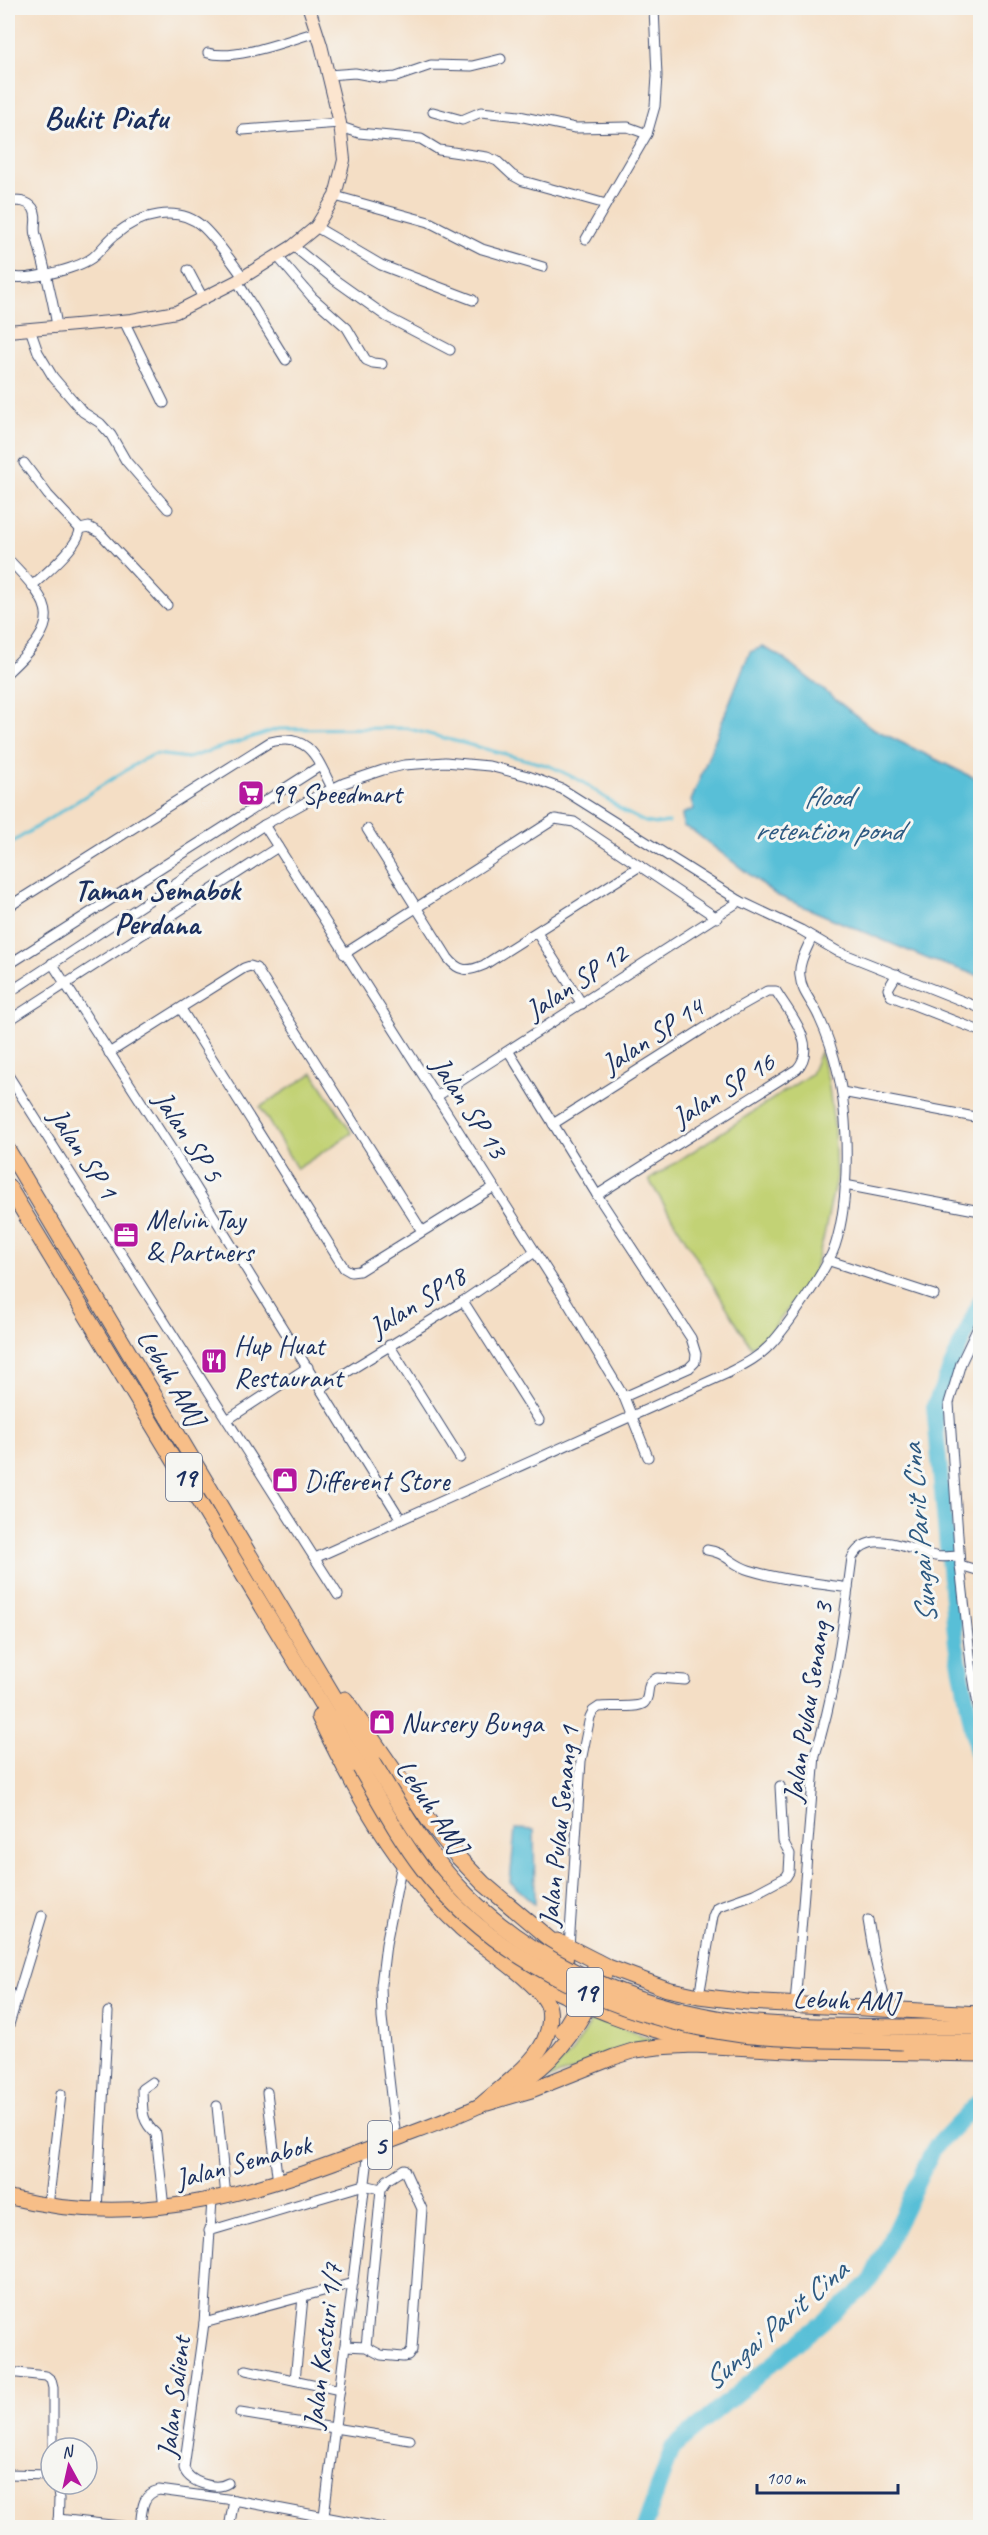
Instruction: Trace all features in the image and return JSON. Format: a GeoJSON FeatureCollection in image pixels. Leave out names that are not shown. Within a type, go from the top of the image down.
{"type":"FeatureCollection","features":[{"type":"Feature","properties":{"kind":"highway","name":"Lebuh AMJ"},"geometry":{"type":"LineString","coordinates":[[8,1150],[277,1616],[366,1765],[437,1861],[467,1895],[531,1947],[564,1966],[633,1996],[704,2016],[981,2042]]}},
{"type":"Feature","properties":{"kind":"highway","name":"Lebuh AMJ"},"geometry":{"type":"LineString","coordinates":[[8,1185],[277,1616]]}},
{"type":"Feature","properties":{"kind":"highway"},"geometry":{"type":"LineString","coordinates":[[277,1616],[344,1767],[384,1839],[449,1917],[476,1942],[516,1971],[545,1998],[550,2016],[547,2034],[532,2060],[481,2104]]}},
{"type":"Feature","properties":{"kind":"highway"},"geometry":{"type":"LineString","coordinates":[[277,1616],[383,1751],[431,1824],[456,1855],[483,1883],[565,1955],[566,1968],[556,1981],[547,1982],[516,1971]]}},
{"type":"Feature","properties":{"kind":"highway"},"geometry":{"type":"LineString","coordinates":[[541,1932],[603,1964],[666,1989]]}},
{"type":"Feature","properties":{"kind":"highway"},"geometry":{"type":"LineString","coordinates":[[516,1971],[584,2005],[641,2026],[671,2035],[743,2047]]}},
{"type":"Feature","properties":{"kind":"highway"},"geometry":{"type":"LineString","coordinates":[[641,2026],[629,2018],[624,2011],[623,2001],[628,1991],[643,1985],[699,1996],[747,2002],[887,2008],[980,2017]]}},
{"type":"Feature","properties":{"kind":"highway","name":"Lebuh AMJ"},"geometry":{"type":"LineString","coordinates":[[902,2034],[980,2017]]}},
{"type":"Feature","properties":{"kind":"highway"},"geometry":{"type":"LineString","coordinates":[[481,2104],[531,2090],[636,2050],[693,2045],[807,2051],[981,2054]]}},
{"type":"Feature","properties":{"kind":"main road"},"geometry":{"type":"LineString","coordinates":[[8,332],[30,328],[124,321],[176,312],[204,300],[278,256],[316,227],[335,196],[344,160],[340,125],[309,8]]}},
{"type":"Feature","properties":{"kind":"main road","name":"Jalan Semabok"},"geometry":{"type":"LineString","coordinates":[[8,2197],[48,2206],[142,2210],[164,2208],[219,2198],[278,2183],[369,2150],[481,2104],[538,2060],[584,2005],[603,1964]]}},
{"type":"Feature","properties":{"kind":"street"},"geometry":{"type":"LineString","coordinates":[[586,239],[647,134],[655,106],[657,76],[654,8]]}},
{"type":"Feature","properties":{"kind":"street"},"geometry":{"type":"LineString","coordinates":[[208,53],[219,56],[242,53],[317,32]]}},
{"type":"Feature","properties":{"kind":"street"},"geometry":{"type":"LineString","coordinates":[[328,75],[355,73],[383,78],[396,77],[431,65],[472,66],[501,59]]}},
{"type":"Feature","properties":{"kind":"street"},"geometry":{"type":"LineString","coordinates":[[433,112],[462,120],[481,112],[519,116],[575,128],[628,127],[647,134]]}},
{"type":"Feature","properties":{"kind":"street"},"geometry":{"type":"LineString","coordinates":[[243,130],[340,125],[358,133],[421,139],[439,150],[487,157],[497,161],[512,175],[523,181],[606,204]]}},
{"type":"Feature","properties":{"kind":"street"},"geometry":{"type":"LineString","coordinates":[[335,196],[429,222],[482,249],[543,267]]}},
{"type":"Feature","properties":{"kind":"street"},"geometry":{"type":"LineString","coordinates":[[8,201],[26,202],[33,207],[36,214],[34,230],[53,300],[57,326]]}},
{"type":"Feature","properties":{"kind":"street"},"geometry":{"type":"LineString","coordinates":[[8,276],[27,277],[89,260],[125,227],[160,214],[176,213],[203,226],[240,279],[286,360]]}},
{"type":"Feature","properties":{"kind":"street"},"geometry":{"type":"LineString","coordinates":[[316,227],[381,265],[473,300]]}},
{"type":"Feature","properties":{"kind":"street"},"geometry":{"type":"LineString","coordinates":[[294,246],[335,280],[387,317],[450,350]]}},
{"type":"Feature","properties":{"kind":"street"},"geometry":{"type":"LineString","coordinates":[[278,256],[312,297],[347,328],[366,360],[382,364]]}},
{"type":"Feature","properties":{"kind":"street"},"geometry":{"type":"LineString","coordinates":[[188,270],[204,300]]}},
{"type":"Feature","properties":{"kind":"street"},"geometry":{"type":"LineString","coordinates":[[124,321],[164,403]]}},
{"type":"Feature","properties":{"kind":"street"},"geometry":{"type":"LineString","coordinates":[[30,328],[38,352],[53,377],[83,412],[100,423],[111,435],[126,461],[168,509]]}},
{"type":"Feature","properties":{"kind":"street"},"geometry":{"type":"LineString","coordinates":[[24,463],[48,495],[80,529]]}},
{"type":"Feature","properties":{"kind":"street"},"geometry":{"type":"LineString","coordinates":[[80,529],[89,527],[100,533],[167,605]]}},
{"type":"Feature","properties":{"kind":"street"},"geometry":{"type":"LineString","coordinates":[[33,585],[68,551],[79,535],[80,529]]}},
{"type":"Feature","properties":{"kind":"street"},"geometry":{"type":"LineString","coordinates":[[8,559],[33,585],[47,613],[45,627],[31,649],[8,672]]}},
{"type":"Feature","properties":{"kind":"street"},"geometry":{"type":"LineString","coordinates":[[8,907],[262,745],[279,740],[297,740],[309,748],[332,788]]}},
{"type":"Feature","properties":{"kind":"street"},"geometry":{"type":"LineString","coordinates":[[8,980],[11,991],[264,825],[332,788],[383,770],[426,763],[468,763],[528,776],[578,797],[740,902],[837,951],[981,1008]]}},
{"type":"Feature","properties":{"kind":"street"},"geometry":{"type":"LineString","coordinates":[[8,965],[320,766]]}},
{"type":"Feature","properties":{"kind":"street"},"geometry":{"type":"LineString","coordinates":[[344,954],[555,819],[574,822],[717,918]]}},
{"type":"Feature","properties":{"kind":"street","name":"Jalan SP 13"},"geometry":{"type":"LineString","coordinates":[[264,825],[535,1252],[624,1397],[648,1457]]}},
{"type":"Feature","properties":{"kind":"street"},"geometry":{"type":"LineString","coordinates":[[367,829],[448,958],[454,966],[462,970],[473,970],[484,965],[640,866]]}},
{"type":"Feature","properties":{"kind":"street"},"geometry":{"type":"LineString","coordinates":[[8,1021],[278,848]]}},
{"type":"Feature","properties":{"kind":"street","name":"Jalan SP 12"},"geometry":{"type":"LineString","coordinates":[[436,1097],[740,902]]}},
{"type":"Feature","properties":{"kind":"street"},"geometry":{"type":"LineString","coordinates":[[537,933],[582,1004]]}},
{"type":"Feature","properties":{"kind":"street"},"geometry":{"type":"LineString","coordinates":[[315,1558],[753,1360],[770,1346],[834,1247],[845,1185],[842,1092],[838,1071],[819,1016],[801,984],[799,974],[812,937]]}},
{"type":"Feature","properties":{"kind":"street","name":"Jalan SP 5"},"geometry":{"type":"LineString","coordinates":[[52,963],[308,1367],[400,1518]]}},
{"type":"Feature","properties":{"kind":"street"},"geometry":{"type":"LineString","coordinates":[[109,1053],[244,968],[250,966],[256,968],[422,1231]]}},
{"type":"Feature","properties":{"kind":"street"},"geometry":{"type":"LineString","coordinates":[[897,974],[888,989],[891,996],[981,1031]]}},
{"type":"Feature","properties":{"kind":"street","name":"Jalan SP 14"},"geometry":{"type":"LineString","coordinates":[[554,1124],[728,1013],[767,991],[776,991]]}},
{"type":"Feature","properties":{"kind":"street","name":"Jalan SP 16"},"geometry":{"type":"LineString","coordinates":[[597,1195],[797,1069],[806,1057],[806,1043],[776,991]]}},
{"type":"Feature","properties":{"kind":"street"},"geometry":{"type":"LineString","coordinates":[[181,1009],[344,1268],[351,1272],[359,1271],[494,1187]]}},
{"type":"Feature","properties":{"kind":"street"},"geometry":{"type":"LineString","coordinates":[[509,1052],[597,1195],[692,1338],[696,1354],[695,1362],[689,1368],[624,1397]]}},
{"type":"Feature","properties":{"kind":"street","name":"Jalan SP 1"},"geometry":{"type":"LineString","coordinates":[[8,1076],[338,1595]]}},
{"type":"Feature","properties":{"kind":"street"},"geometry":{"type":"LineString","coordinates":[[842,1092],[981,1118]]}},
{"type":"Feature","properties":{"kind":"street"},"geometry":{"type":"LineString","coordinates":[[845,1185],[981,1211]]}},
{"type":"Feature","properties":{"kind":"street","name":"Jalan SP18"},"geometry":{"type":"LineString","coordinates":[[321,1388],[463,1301],[535,1252]]}},
{"type":"Feature","properties":{"kind":"street"},"geometry":{"type":"LineString","coordinates":[[827,1260],[934,1295]]}},
{"type":"Feature","properties":{"kind":"street"},"geometry":{"type":"LineString","coordinates":[[463,1301],[539,1420]]}},
{"type":"Feature","properties":{"kind":"street"},"geometry":{"type":"LineString","coordinates":[[981,1323],[957,1372],[949,1403],[954,1558],[970,1664],[981,1717]]}},
{"type":"Feature","properties":{"kind":"street"},"geometry":{"type":"LineString","coordinates":[[389,1345],[460,1458]]}},
{"type":"Feature","properties":{"kind":"street"},"geometry":{"type":"LineString","coordinates":[[227,1420],[308,1367]]}},
{"type":"Feature","properties":{"kind":"street","name":"Jalan Pulau Senang 3"},"geometry":{"type":"LineString","coordinates":[[795,2005],[815,1755],[828,1716],[843,1632],[852,1558],[856,1549],[868,1543],[894,1544],[954,1558]]}},
{"type":"Feature","properties":{"kind":"street"},"geometry":{"type":"LineString","coordinates":[[707,1550],[722,1553],[733,1564],[750,1571],[848,1588]]}},
{"type":"Feature","properties":{"kind":"street"},"geometry":{"type":"LineString","coordinates":[[954,1558],[981,1571]]}},
{"type":"Feature","properties":{"kind":"street","name":"Jalan Pulau Senang 1"},"geometry":{"type":"LineString","coordinates":[[569,1948],[581,1761],[590,1717],[599,1707],[641,1704],[646,1700],[649,1685],[657,1678],[685,1680]]}},
{"type":"Feature","properties":{"kind":"street"},"geometry":{"type":"LineString","coordinates":[[699,1996],[713,1916],[717,1907],[754,1894],[786,1877],[789,1872],[790,1854],[783,1841],[780,1786]]}},
{"type":"Feature","properties":{"kind":"street"},"geometry":{"type":"LineString","coordinates":[[396,2139],[382,2018],[381,1985],[386,1944],[402,1863]]}},
{"type":"Feature","properties":{"kind":"street"},"geometry":{"type":"LineString","coordinates":[[8,2028],[42,1916]]}},
{"type":"Feature","properties":{"kind":"street"},"geometry":{"type":"LineString","coordinates":[[868,1920],[887,2008]]}},
{"type":"Feature","properties":{"kind":"street"},"geometry":{"type":"LineString","coordinates":[[96,2209],[108,2012]]}},
{"type":"Feature","properties":{"kind":"street"},"geometry":{"type":"LineString","coordinates":[[153,2082],[142,2089],[144,2121],[147,2127],[156,2134],[164,2208]]}},
{"type":"Feature","properties":{"kind":"street"},"geometry":{"type":"LineString","coordinates":[[267,2092],[278,2183]]}},
{"type":"Feature","properties":{"kind":"street"},"geometry":{"type":"LineString","coordinates":[[48,2206],[61,2094]]}},
{"type":"Feature","properties":{"kind":"street","name":"Jalan Salient"},"geometry":{"type":"LineString","coordinates":[[217,2106],[219,2198],[209,2226],[204,2323],[184,2468],[187,2476],[193,2481],[221,2487],[228,2483]]}},
{"type":"Feature","properties":{"kind":"street","name":"Jalan Kasturi 1/7"},"geometry":{"type":"LineString","coordinates":[[324,2516],[369,2150]]}},
{"type":"Feature","properties":{"kind":"street"},"geometry":{"type":"LineString","coordinates":[[209,2226],[365,2181],[381,2189],[387,2180],[404,2169],[422,2209],[411,2354],[403,2358],[381,2355],[366,2348],[345,2346]]}},
{"type":"Feature","properties":{"kind":"street","name":"Jalan Kasturi 1/7"},"geometry":{"type":"LineString","coordinates":[[366,2348],[381,2189]]}},
{"type":"Feature","properties":{"kind":"street"},"geometry":{"type":"LineString","coordinates":[[204,2323],[353,2283]]}},
{"type":"Feature","properties":{"kind":"street"},"geometry":{"type":"LineString","coordinates":[[295,2380],[303,2297]]}},
{"type":"Feature","properties":{"kind":"street"},"geometry":{"type":"LineString","coordinates":[[246,2370],[340,2390]]}},
{"type":"Feature","properties":{"kind":"street"},"geometry":{"type":"LineString","coordinates":[[8,2372],[46,2376],[51,2380],[53,2436]]}},
{"type":"Feature","properties":{"kind":"street"},"geometry":{"type":"LineString","coordinates":[[240,2414],[410,2440]]}},
{"type":"Feature","properties":{"kind":"street"},"geometry":{"type":"LineString","coordinates":[[8,2474],[39,2475]]}},
{"type":"Feature","properties":{"kind":"street"},"geometry":{"type":"LineString","coordinates":[[57,2496],[58,2523],[139,2528],[143,2501],[147,2496],[159,2490],[234,2500],[381,2527]]}},
{"type":"Feature","properties":{"kind":"street"},"geometry":{"type":"LineString","coordinates":[[229,2528],[234,2500]]}},
{"type":"Feature","properties":{"kind":"green space"},"geometry":{"type":"Polygon","coordinates":[[[820,1052],[828,1080],[834,1125],[836,1178],[823,1240],[812,1278],[769,1334],[751,1347],[649,1180],[811,1074],[820,1052]]]}},
{"type":"Feature","properties":{"kind":"green space"},"geometry":{"type":"Polygon","coordinates":[[[313,1073],[352,1133],[297,1169],[260,1107],[313,1073]]]}},
{"type":"Feature","properties":{"kind":"green space"},"geometry":{"type":"Polygon","coordinates":[[[594,2017],[656,2041],[543,2081],[573,2051],[594,2017]]]}},
{"type":"Feature","properties":{"kind":"water","name":"flood retention pond"},"geometry":{"type":"Polygon","coordinates":[[[762,647],[780,656],[872,728],[980,781],[980,976],[928,959],[776,895],[693,831],[683,826],[682,814],[694,809],[691,801],[750,652],[762,647]]]}},
{"type":"Feature","properties":{"kind":"water"},"geometry":{"type":"Polygon","coordinates":[[[515,1829],[534,1830],[535,1904],[510,1882],[515,1829]]]}},
{"type":"Feature","properties":{"kind":"waterway"},"geometry":{"type":"LineString","coordinates":[[8,845],[155,754],[188,758],[278,729],[406,728],[550,766],[583,782],[625,812],[645,822],[656,824],[669,822]]}},
{"type":"Feature","properties":{"kind":"waterway","name":"Sungai Parit Cina"},"geometry":{"type":"LineString","coordinates":[[980,1301],[934,1406],[956,1644],[980,1770]]}},
{"type":"Feature","properties":{"kind":"waterway","name":"Sungai Parit Cina"},"geometry":{"type":"LineString","coordinates":[[644,2528],[672,2448],[869,2283],[934,2148],[980,2100]]}},
{"type":"Feature","properties":{"kind":"place","name":"99 Speedmart"},"geometry":{"type":"Point","coordinates":[251,793]}},
{"type":"Feature","properties":{"kind":"place","name":"Melvin Tay & Partners"},"geometry":{"type":"Point","coordinates":[126,1235]}},
{"type":"Feature","properties":{"kind":"place","name":"Hup Huat Restaurant"},"geometry":{"type":"Point","coordinates":[214,1361]}},
{"type":"Feature","properties":{"kind":"place","name":"Different Store"},"geometry":{"type":"Point","coordinates":[285,1480]}},
{"type":"Feature","properties":{"kind":"place","name":"Nursery Bunga"},"geometry":{"type":"Point","coordinates":[382,1722]}},
{"type":"Feature","properties":{"kind":"district","name":"Bukit Piatu"},"geometry":{"type":"Point","coordinates":[106,117]}},
{"type":"Feature","properties":{"kind":"district","name":"Taman Semabok Perdana"},"geometry":{"type":"Point","coordinates":[157,907]}}]}
